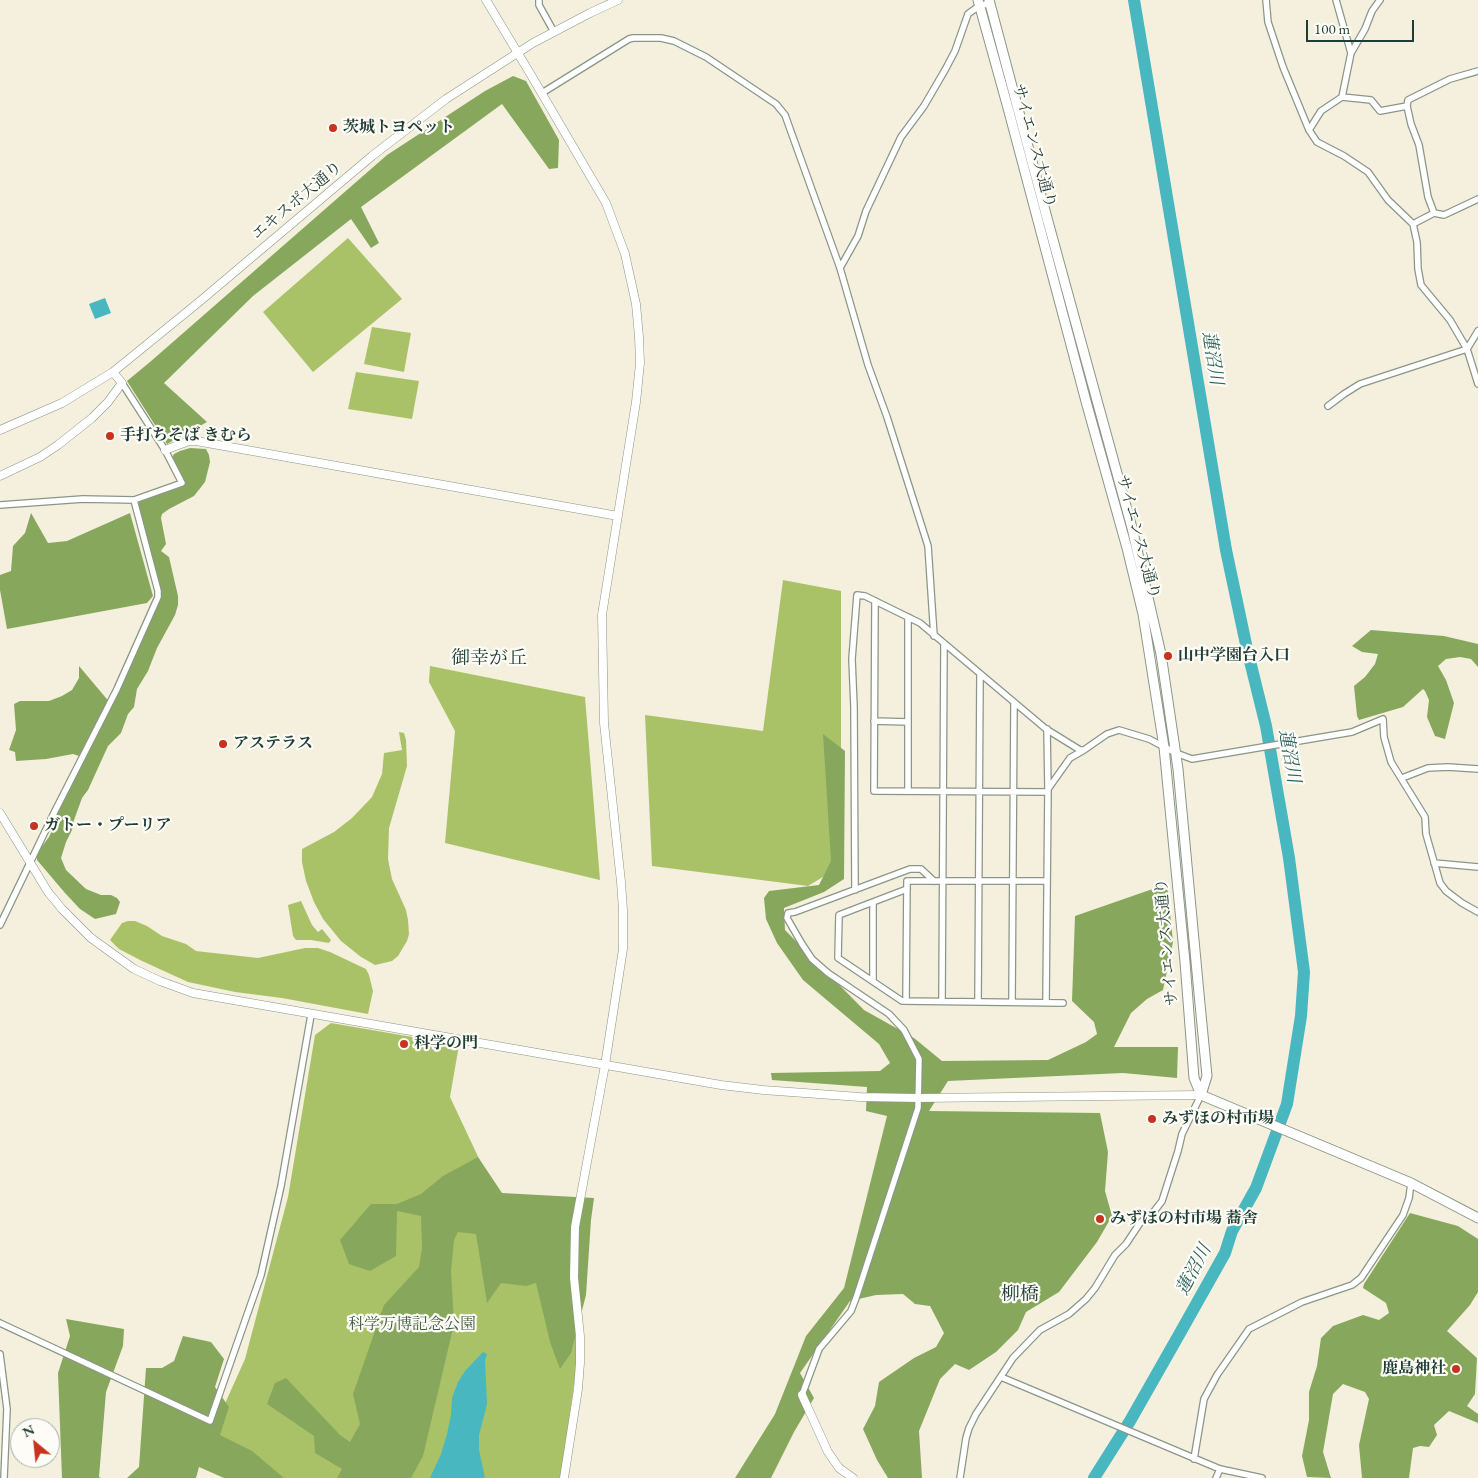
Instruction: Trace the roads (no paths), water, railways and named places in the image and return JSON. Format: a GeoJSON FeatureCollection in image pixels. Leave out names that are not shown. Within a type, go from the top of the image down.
{"type":"FeatureCollection","features":[{"type":"Feature","properties":{"kind":"main road","name":"サイエンス大通り"},"geometry":{"type":"LineString","coordinates":[[990,2],[1044,208],[1132,528],[1161,654],[1176,753],[1206,1076],[1201,1095]]}},
{"type":"Feature","properties":{"kind":"main road","name":"サイエンス大通り"},"geometry":{"type":"LineString","coordinates":[[978,3],[1008,108],[1086,405],[1127,548],[1143,614],[1164,747],[1194,1078],[1201,1095]]}},
{"type":"Feature","properties":{"kind":"main road"},"geometry":{"type":"LineString","coordinates":[[1201,1095],[1412,1183],[1478,1218]]}},
{"type":"Feature","properties":{"kind":"street"},"geometry":{"type":"LineString","coordinates":[[486,0],[606,203],[625,254],[636,304],[640,363],[636,402],[602,615],[604,723],[621,882],[623,949],[605,1065],[575,1227],[574,1278],[580,1336],[580,1363],[578,1389],[564,1478]]}},
{"type":"Feature","properties":{"kind":"street"},"geometry":{"type":"LineString","coordinates":[[539,0],[538,5],[554,32]]}},
{"type":"Feature","properties":{"kind":"street","name":"エキスポ大通り"},"geometry":{"type":"LineString","coordinates":[[0,430],[62,403],[113,372],[393,139],[446,99],[518,52],[618,0]]}},
{"type":"Feature","properties":{"kind":"street"},"geometry":{"type":"LineString","coordinates":[[1266,0],[1268,22],[1282,67],[1309,130],[1317,142],[1344,156],[1368,172],[1388,200],[1413,224],[1417,242],[1421,286],[1450,320],[1466,349],[1478,384]]}},
{"type":"Feature","properties":{"kind":"street"},"geometry":{"type":"LineString","coordinates":[[1336,0],[1351,53]]}},
{"type":"Feature","properties":{"kind":"street"},"geometry":{"type":"LineString","coordinates":[[1342,97],[1351,53],[1365,29],[1372,11],[1380,0]]}},
{"type":"Feature","properties":{"kind":"street"},"geometry":{"type":"LineString","coordinates":[[840,268],[858,236],[866,211],[901,137],[924,106],[955,51],[968,14],[978,3],[990,2]]}},
{"type":"Feature","properties":{"kind":"street"},"geometry":{"type":"LineString","coordinates":[[542,93],[634,38],[661,38],[674,41],[706,57],[776,104],[785,115],[840,268],[868,365],[887,417],[928,546],[934,636]]}},
{"type":"Feature","properties":{"kind":"street"},"geometry":{"type":"LineString","coordinates":[[1434,213],[1428,197],[1420,145],[1411,124],[1407,106],[1408,100],[1450,79],[1478,71]]}},
{"type":"Feature","properties":{"kind":"street"},"geometry":{"type":"LineString","coordinates":[[1309,130],[1321,112],[1342,97],[1371,100],[1380,111],[1407,106]]}},
{"type":"Feature","properties":{"kind":"street"},"geometry":{"type":"LineString","coordinates":[[1413,224],[1434,213],[1444,216],[1478,199]]}},
{"type":"Feature","properties":{"kind":"street"},"geometry":{"type":"LineString","coordinates":[[1328,406],[1360,384],[1466,349],[1478,331]]}},
{"type":"Feature","properties":{"kind":"street"},"geometry":{"type":"LineString","coordinates":[[0,505],[83,499],[134,500],[182,483],[165,450],[113,372]]}},
{"type":"Feature","properties":{"kind":"street"},"geometry":{"type":"LineString","coordinates":[[0,476],[40,457],[78,431],[108,402],[122,383]]}},
{"type":"Feature","properties":{"kind":"street"},"geometry":{"type":"LineString","coordinates":[[165,450],[188,441],[196,441],[618,516]]}},
{"type":"Feature","properties":{"kind":"street"},"geometry":{"type":"LineString","coordinates":[[0,925],[117,689],[158,597],[134,500]]}},
{"type":"Feature","properties":{"kind":"street"},"geometry":{"type":"LineString","coordinates":[[855,890],[852,658],[857,595],[875,601],[920,623],[1047,730],[1080,750],[1084,750]]}},
{"type":"Feature","properties":{"kind":"street"},"geometry":{"type":"LineString","coordinates":[[875,601],[874,791],[1048,791]]}},
{"type":"Feature","properties":{"kind":"street"},"geometry":{"type":"LineString","coordinates":[[908,617],[908,791]]}},
{"type":"Feature","properties":{"kind":"street"},"geometry":{"type":"LineString","coordinates":[[942,1002],[944,644]]}},
{"type":"Feature","properties":{"kind":"street"},"geometry":{"type":"LineString","coordinates":[[978,1002],[980,675]]}},
{"type":"Feature","properties":{"kind":"street"},"geometry":{"type":"LineString","coordinates":[[1012,1002],[1014,702]]}},
{"type":"Feature","properties":{"kind":"street"},"geometry":{"type":"LineString","coordinates":[[1048,791],[1070,758],[1107,734],[1119,730],[1149,739],[1192,759],[1352,732],[1383,719],[1384,737],[1391,762],[1425,817],[1426,834],[1440,883],[1446,891],[1478,912]]}},
{"type":"Feature","properties":{"kind":"street"},"geometry":{"type":"LineString","coordinates":[[874,721],[908,722]]}},
{"type":"Feature","properties":{"kind":"street"},"geometry":{"type":"LineString","coordinates":[[1046,1002],[1047,730]]}},
{"type":"Feature","properties":{"kind":"street"},"geometry":{"type":"LineString","coordinates":[[1402,778],[1428,768],[1478,769]]}},
{"type":"Feature","properties":{"kind":"street"},"geometry":{"type":"LineString","coordinates":[[0,813],[48,892],[72,921],[91,938],[134,968],[160,981],[193,993],[721,1085],[763,1090],[860,1097],[919,1098],[1201,1095],[1182,1134],[1162,1201],[1152,1214],[1140,1223],[1126,1244],[1115,1255],[1086,1299],[1069,1314],[1040,1330],[1013,1358],[976,1414],[969,1428],[960,1478]]}},
{"type":"Feature","properties":{"kind":"street"},"geometry":{"type":"LineString","coordinates":[[1434,863],[1478,867]]}},
{"type":"Feature","properties":{"kind":"street"},"geometry":{"type":"LineString","coordinates":[[853,1478],[839,1468],[828,1452],[802,1395],[819,1348],[851,1311],[854,1304],[918,1108],[919,1059],[904,1030],[888,1014],[828,973],[812,959],[786,918],[788,913],[915,868],[921,869],[934,881]]}},
{"type":"Feature","properties":{"kind":"street"},"geometry":{"type":"LineString","coordinates":[[906,1001],[907,881],[1047,881]]}},
{"type":"Feature","properties":{"kind":"street"},"geometry":{"type":"LineString","coordinates":[[906,889],[839,915],[838,958],[902,1001],[1063,1002]]}},
{"type":"Feature","properties":{"kind":"street"},"geometry":{"type":"LineString","coordinates":[[873,902],[873,981]]}},
{"type":"Feature","properties":{"kind":"street"},"geometry":{"type":"LineString","coordinates":[[0,1323],[210,1421],[261,1275],[281,1186],[311,1015]]}},
{"type":"Feature","properties":{"kind":"street"},"geometry":{"type":"LineString","coordinates":[[1194,1459],[1204,1398],[1217,1375],[1249,1329],[1302,1302],[1352,1285],[1362,1278],[1403,1215],[1412,1183]]}},
{"type":"Feature","properties":{"kind":"street"},"geometry":{"type":"LineString","coordinates":[[0,1354],[7,1409],[4,1478]]}},
{"type":"Feature","properties":{"kind":"street"},"geometry":{"type":"LineString","coordinates":[[1001,1377],[1194,1459],[1220,1469],[1262,1478]]}},
{"type":"Feature","properties":{"kind":"street"},"geometry":{"type":"LineString","coordinates":[[1216,1478],[1220,1469]]}},
{"type":"Feature","properties":{"kind":"water"},"geometry":{"type":"Polygon","coordinates":[[[105,298],[111,313],[95,319],[89,304],[105,298]]]}},
{"type":"Feature","properties":{"kind":"water"},"geometry":{"type":"Polygon","coordinates":[[[483,1352],[487,1354],[485,1360],[487,1404],[479,1435],[479,1450],[485,1478],[430,1478],[441,1454],[447,1434],[452,1398],[458,1382],[465,1371],[483,1352]]]}},
{"type":"Feature","properties":{"kind":"waterway","name":"蓮沼川"},"geometry":{"type":"LineString","coordinates":[[1094,1478],[1130,1421],[1225,1253],[1232,1231],[1256,1188],[1287,1104],[1301,1016],[1304,972],[1289,858],[1266,726],[1226,550],[1134,0]]}},
{"type":"Feature","properties":{"kind":"place","name":"茨城トヨペット"},"geometry":{"type":"Point","coordinates":[333,128]}},
{"type":"Feature","properties":{"kind":"place","name":"手打ちそば きむら"},"geometry":{"type":"Point","coordinates":[110,436]}},
{"type":"Feature","properties":{"kind":"place","name":"山中学園台入口"},"geometry":{"type":"Point","coordinates":[1168,656]}},
{"type":"Feature","properties":{"kind":"place","name":"アステラス"},"geometry":{"type":"Point","coordinates":[223,744]}},
{"type":"Feature","properties":{"kind":"place","name":"ガトー・プーリア"},"geometry":{"type":"Point","coordinates":[34,826]}},
{"type":"Feature","properties":{"kind":"place","name":"科学の門"},"geometry":{"type":"Point","coordinates":[404,1044]}},
{"type":"Feature","properties":{"kind":"place","name":"みずほの村市場"},"geometry":{"type":"Point","coordinates":[1152,1119]}},
{"type":"Feature","properties":{"kind":"place","name":"みずほの村市場 蕎舎"},"geometry":{"type":"Point","coordinates":[1100,1219]}},
{"type":"Feature","properties":{"kind":"place","name":"鹿島神社"},"geometry":{"type":"Point","coordinates":[1456,1369]}},
{"type":"Feature","properties":{"kind":"district","name":"御幸が丘"},"geometry":{"type":"Point","coordinates":[489,659]}},
{"type":"Feature","properties":{"kind":"district","name":"柳橋"},"geometry":{"type":"Point","coordinates":[1020,1295]}},
{"type":"Feature","properties":{"kind":"park label","name":"科学万博記念公園"},"geometry":{"type":"Point","coordinates":[412,1325]}}]}
